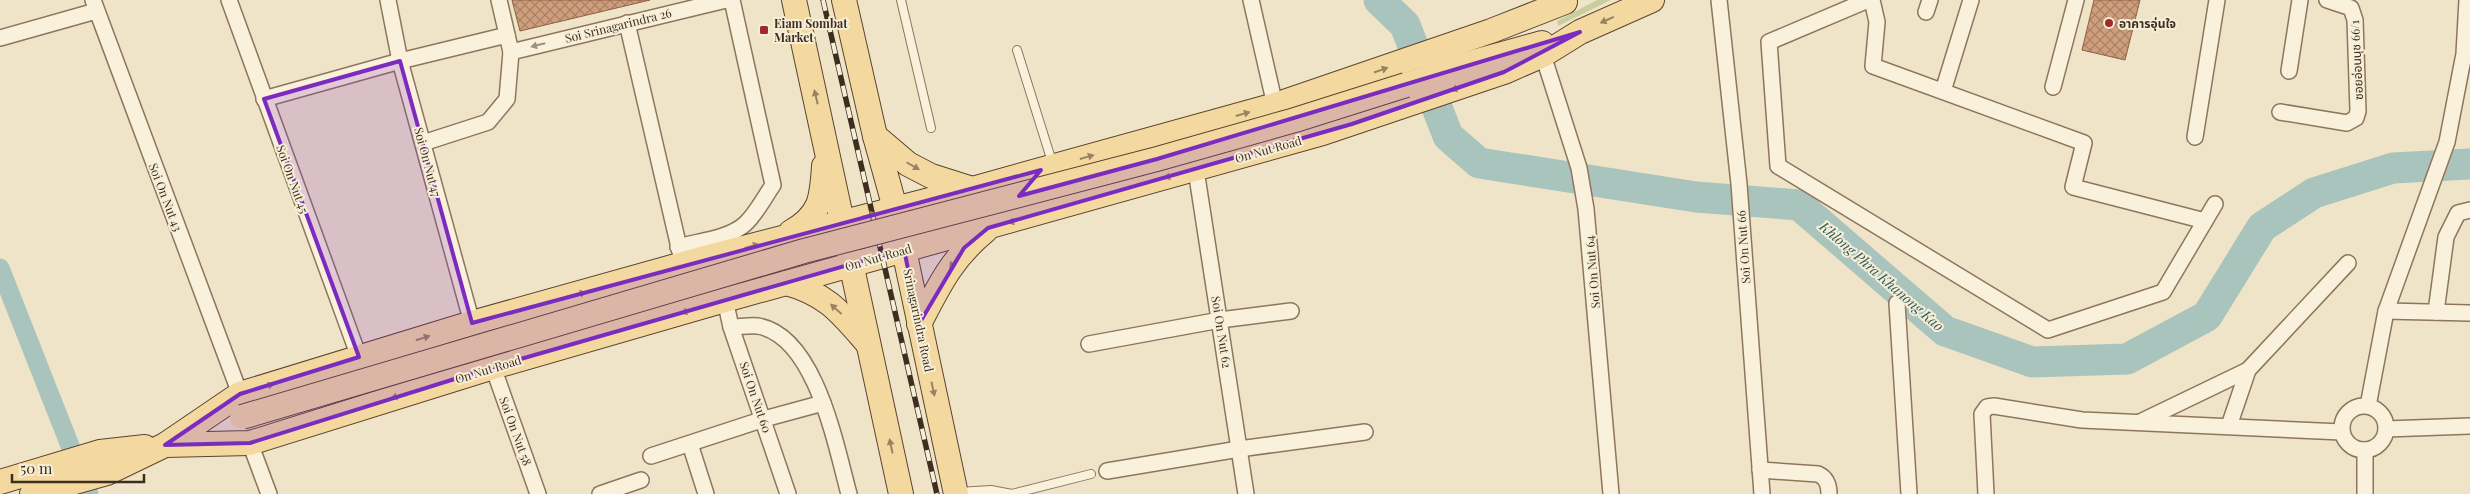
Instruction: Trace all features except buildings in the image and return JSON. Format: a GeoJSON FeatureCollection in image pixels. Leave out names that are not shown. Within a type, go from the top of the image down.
{"type":"FeatureCollection","features":[{"type":"Feature","properties":{"kind":"main road"},"geometry":{"type":"LineString","coordinates":[[794,0],[853,265],[901,494]]}},
{"type":"Feature","properties":{"kind":"main road","name":"Srinagarindra Road"},"geometry":{"type":"LineString","coordinates":[[844,0],[875,136],[895,208],[956,493]]}},
{"type":"Feature","properties":{"kind":"main road","name":"On Nut Road"},"geometry":{"type":"LineString","coordinates":[[165,445],[250,442],[493,367],[725,300],[904,249],[988,228],[1196,170],[1352,124],[1504,72],[1543,55],[1580,32],[1652,0]]}},
{"type":"Feature","properties":{"kind":"main road","name":"On Nut Road"},"geometry":{"type":"LineString","coordinates":[[0,482],[44,483],[165,445],[241,405],[359,358],[681,256],[708,257],[776,240],[972,189],[1275,105],[1335,86],[1567,1]]}},
{"type":"Feature","properties":{"kind":"main road","name":"On Nut Road"},"geometry":{"type":"LineString","coordinates":[[1466,64],[1567,1]]}},
{"type":"Feature","properties":{"kind":"main road","name":"On Nut Road"},"geometry":{"type":"LineString","coordinates":[[241,405],[804,251],[1157,159],[1286,123],[1466,64],[1580,32]]}},
{"type":"Feature","properties":{"kind":"main road"},"geometry":{"type":"LineString","coordinates":[[875,136],[908,164],[931,176],[972,189]]}},
{"type":"Feature","properties":{"kind":"main road"},"geometry":{"type":"LineString","coordinates":[[776,240],[804,224],[812,217],[818,206],[823,184],[826,145]]}},
{"type":"Feature","properties":{"kind":"main road"},"geometry":{"type":"LineString","coordinates":[[1047,168],[1029,184],[1027,196],[1036,206],[1051,210]]}},
{"type":"Feature","properties":{"kind":"main road"},"geometry":{"type":"LineString","coordinates":[[919,324],[942,279],[964,248],[988,228]]}},
{"type":"Feature","properties":{"kind":"main road"},"geometry":{"type":"LineString","coordinates":[[708,257],[725,268],[733,280],[731,291],[725,300]]}},
{"type":"Feature","properties":{"kind":"main road"},"geometry":{"type":"LineString","coordinates":[[786,283],[809,289],[837,308],[869,346]]}},
{"type":"Feature","properties":{"kind":"street","name":"Soi On Nut 45"},"geometry":{"type":"LineString","coordinates":[[229,0],[359,358]]}},
{"type":"Feature","properties":{"kind":"street","name":"Soi On Nut 47"},"geometry":{"type":"LineString","coordinates":[[388,0],[400,61],[472,323]]}},
{"type":"Feature","properties":{"kind":"street"},"geometry":{"type":"LineString","coordinates":[[423,143],[488,122],[508,99],[511,52],[499,0]]}},
{"type":"Feature","properties":{"kind":"street","name":"Soi Srinagarindra 26"},"geometry":{"type":"LineString","coordinates":[[511,52],[628,23],[668,6],[726,0]]}},
{"type":"Feature","properties":{"kind":"street"},"geometry":{"type":"LineString","coordinates":[[628,23],[681,256],[740,228],[747,222],[773,185],[732,0]]}},
{"type":"Feature","properties":{"kind":"street"},"geometry":{"type":"LineString","coordinates":[[1251,0],[1275,105]]}},
{"type":"Feature","properties":{"kind":"street","name":"Soi On Nut 66"},"geometry":{"type":"LineString","coordinates":[[1718,0],[1740,184],[1741,222],[1762,494]]}},
{"type":"Feature","properties":{"kind":"street"},"geometry":{"type":"LineString","coordinates":[[2205,221],[2073,188],[2084,143],[1873,66],[1878,22],[1870,0],[1844,5],[1769,42],[1778,166],[2048,330],[2163,292],[2205,221],[2215,204]]}},
{"type":"Feature","properties":{"kind":"street"},"geometry":{"type":"LineString","coordinates":[[1943,91],[1971,0]]}},
{"type":"Feature","properties":{"kind":"street"},"geometry":{"type":"LineString","coordinates":[[2053,87],[2076,0]]}},
{"type":"Feature","properties":{"kind":"street"},"geometry":{"type":"LineString","coordinates":[[2195,137],[2217,0]]}},
{"type":"Feature","properties":{"kind":"street"},"geometry":{"type":"LineString","coordinates":[[2289,71],[2300,0]]}},
{"type":"Feature","properties":{"kind":"street","name":"ซอยอ่อนนุช 66/1"},"geometry":{"type":"LineString","coordinates":[[2280,112],[2347,123],[2356,118],[2355,20],[2351,8],[2328,0]]}},
{"type":"Feature","properties":{"kind":"street"},"geometry":{"type":"LineString","coordinates":[[2368,406],[2386,311],[2447,142],[2467,54],[2467,0]]}},
{"type":"Feature","properties":{"kind":"street"},"geometry":{"type":"LineString","coordinates":[[0,38],[95,5]]}},
{"type":"Feature","properties":{"kind":"street","name":"Soi On Nut 43"},"geometry":{"type":"LineString","coordinates":[[95,5],[241,405]]}},
{"type":"Feature","properties":{"kind":"street"},"geometry":{"type":"LineString","coordinates":[[264,100],[400,61],[508,35]]}},
{"type":"Feature","properties":{"kind":"street","name":"Soi On Nut 64"},"geometry":{"type":"LineString","coordinates":[[1543,55],[1579,168],[1586,209],[1612,494]]}},
{"type":"Feature","properties":{"kind":"street","name":"Soi On Nut 62"},"geometry":{"type":"LineString","coordinates":[[1196,170],[1246,494]]}},
{"type":"Feature","properties":{"kind":"street"},"geometry":{"type":"LineString","coordinates":[[2436,312],[2446,237],[2458,213],[2470,210]]}},
{"type":"Feature","properties":{"kind":"street"},"geometry":{"type":"LineString","coordinates":[[2138,422],[2248,370],[2348,262]]}},
{"type":"Feature","properties":{"kind":"street","name":"Soi On Nut 60"},"geometry":{"type":"LineString","coordinates":[[725,300],[731,327],[764,419],[788,494]]}},
{"type":"Feature","properties":{"kind":"street"},"geometry":{"type":"LineString","coordinates":[[1897,303],[1909,494]]}},
{"type":"Feature","properties":{"kind":"street"},"geometry":{"type":"LineString","coordinates":[[1089,344],[1220,320],[1291,311]]}},
{"type":"Feature","properties":{"kind":"street"},"geometry":{"type":"LineString","coordinates":[[2386,311],[2470,313]]}},
{"type":"Feature","properties":{"kind":"street"},"geometry":{"type":"LineString","coordinates":[[731,327],[758,326],[772,332],[787,343],[806,364],[823,403],[849,494]]}},
{"type":"Feature","properties":{"kind":"street","name":"Soi On Nut 58"},"geometry":{"type":"LineString","coordinates":[[493,367],[538,494]]}},
{"type":"Feature","properties":{"kind":"street"},"geometry":{"type":"LineString","coordinates":[[2229,426],[2248,370]]}},
{"type":"Feature","properties":{"kind":"street"},"geometry":{"type":"LineString","coordinates":[[652,456],[764,419],[823,403]]}},
{"type":"Feature","properties":{"kind":"street"},"geometry":{"type":"LineString","coordinates":[[1986,494],[1982,414],[1987,407],[1994,406],[2082,420],[2342,432]]}},
{"type":"Feature","properties":{"kind":"street"},"geometry":{"type":"LineString","coordinates":[[2357,406],[2368,406],[2378,410],[2384,418],[2386,429],[2383,439],[2375,447],[2365,450],[2354,448],[2346,441],[2342,432],[2342,421],[2348,412],[2357,406]]}},
{"type":"Feature","properties":{"kind":"street"},"geometry":{"type":"LineString","coordinates":[[2386,429],[2470,426]]}},
{"type":"Feature","properties":{"kind":"street"},"geometry":{"type":"LineString","coordinates":[[1107,470],[1239,449],[1365,432]]}},
{"type":"Feature","properties":{"kind":"street"},"geometry":{"type":"LineString","coordinates":[[250,442],[269,494]]}},
{"type":"Feature","properties":{"kind":"street"},"geometry":{"type":"LineString","coordinates":[[690,444],[706,494]]}},
{"type":"Feature","properties":{"kind":"street"},"geometry":{"type":"LineString","coordinates":[[2365,450],[2365,494]]}},
{"type":"Feature","properties":{"kind":"street"},"geometry":{"type":"LineString","coordinates":[[1760,470],[1818,474],[1824,477],[1829,487],[1829,494]]}},
{"type":"Feature","properties":{"kind":"street"},"geometry":{"type":"LineString","coordinates":[[600,494],[641,480]]}},
{"type":"Feature","properties":{"kind":"lane"},"geometry":{"type":"LineString","coordinates":[[901,0],[931,128]]}},
{"type":"Feature","properties":{"kind":"lane"},"geometry":{"type":"LineString","coordinates":[[1017,50],[1047,168]]}},
{"type":"Feature","properties":{"kind":"lane"},"geometry":{"type":"LineString","coordinates":[[956,493],[991,490],[1012,494],[1091,474]]}},
{"type":"Feature","properties":{"kind":"highlighted area"},"geometry":{"type":"Polygon","coordinates":[[[1580,32],[1504,72],[1352,124],[988,228],[964,248],[919,324],[904,249],[493,367],[250,443],[165,445],[240,394],[359,357],[264,99],[400,61],[472,323],[1041,170],[1019,196],[1157,159],[1580,32]]]}},
{"type":"Feature","properties":{"kind":"green space"},"geometry":{"type":"Polygon","coordinates":[[[1597,0],[1611,0],[1558,26],[1557,21],[1597,0]]]}},
{"type":"Feature","properties":{"kind":"waterway","name":"Khlong Phra Khanong Kao"},"geometry":{"type":"LineString","coordinates":[[1379,0],[1405,25],[1448,136],[1479,163],[1696,197],[1799,205],[1945,331],[2032,362],[2127,359],[2207,316],[2262,227],[2314,193],[2393,168],[2470,164]]}},
{"type":"Feature","properties":{"kind":"waterway"},"geometry":{"type":"LineString","coordinates":[[0,268],[89,494]]}},
{"type":"Feature","properties":{"kind":"railway"},"geometry":{"type":"LineString","coordinates":[[823,0],[937,494]]}},
{"type":"Feature","properties":{"kind":"place","name":"อาคารอุ่นใจ"},"geometry":{"type":"Point","coordinates":[2109,23]}},
{"type":"Feature","properties":{"kind":"place","name":"Eiam Sombat Market"},"geometry":{"type":"Point","coordinates":[764,30]}}]}
